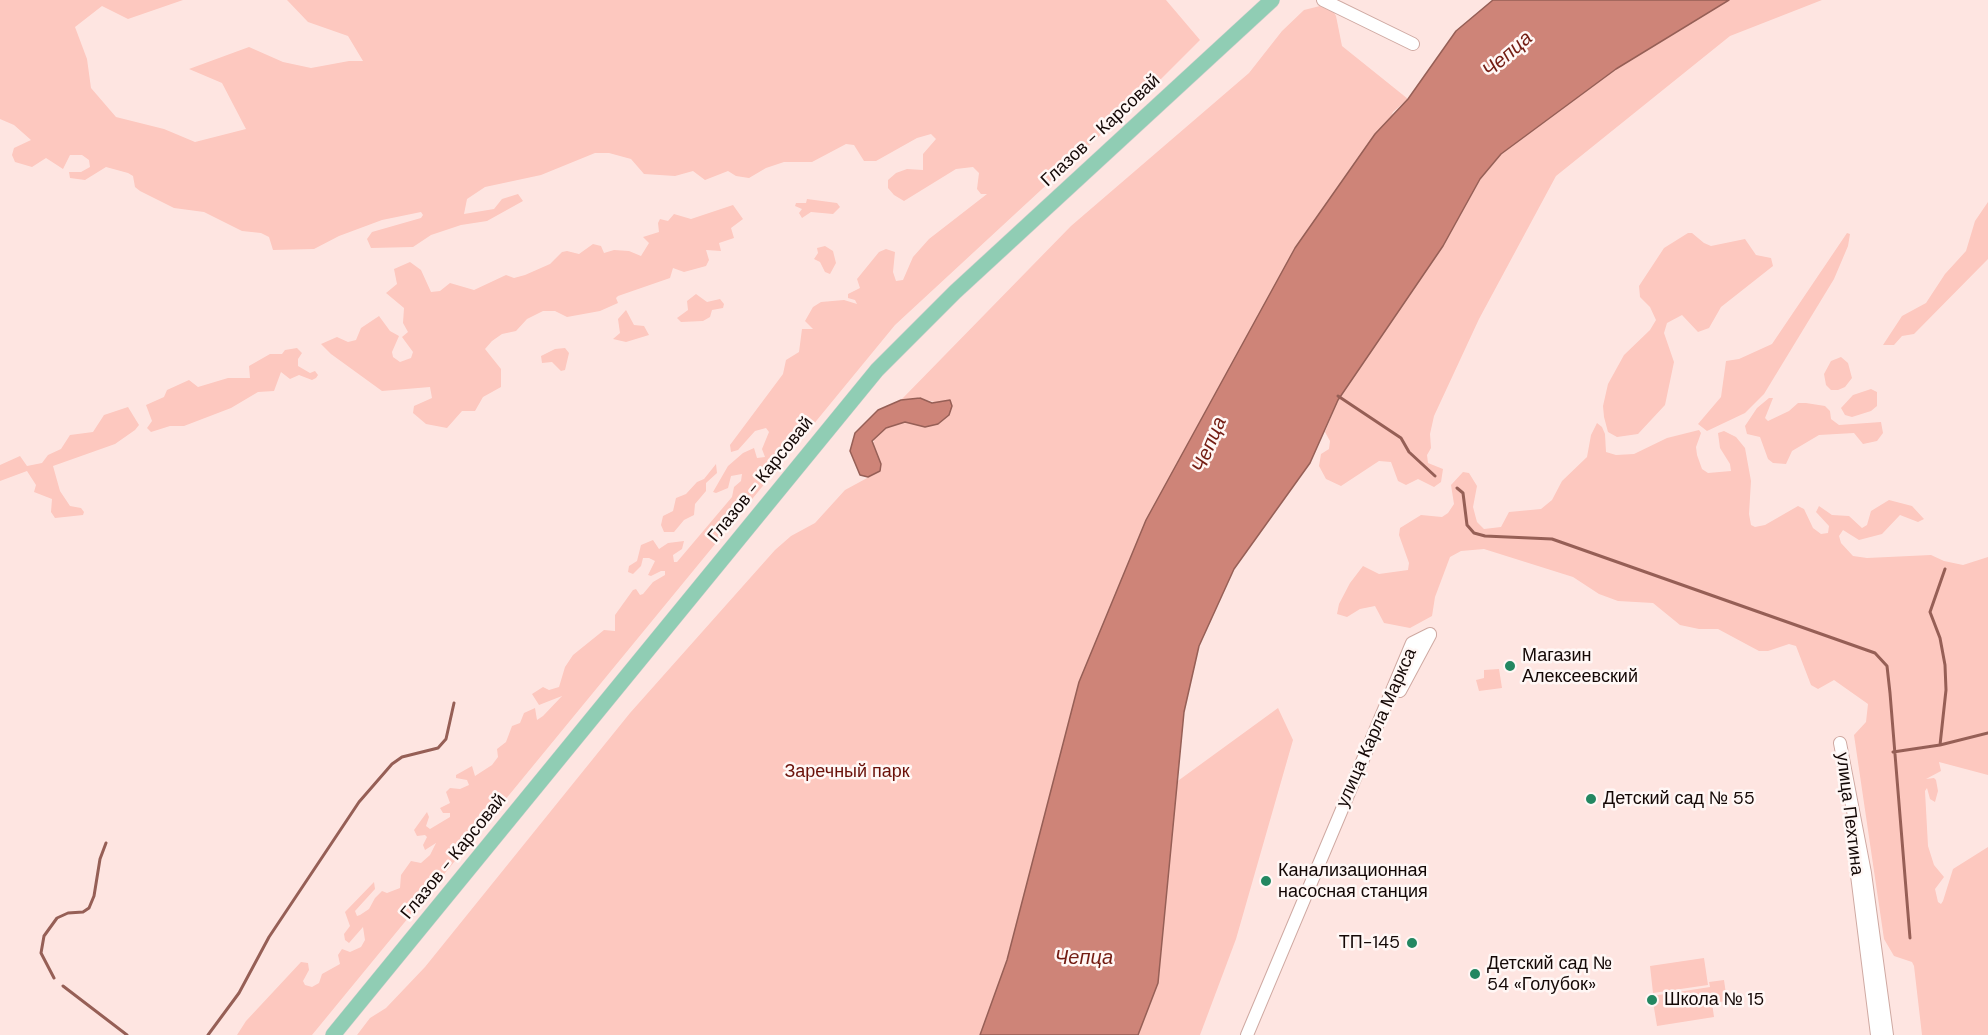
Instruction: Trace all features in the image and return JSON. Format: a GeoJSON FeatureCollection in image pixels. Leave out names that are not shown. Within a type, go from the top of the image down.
{"type":"FeatureCollection","features":[{"type":"Feature","properties":{"kind":"main road","name":"Глазов - Карсовай"},"geometry":{"type":"LineString","coordinates":[[333,1035],[877,370],[955,292],[1272,0]]}},
{"type":"Feature","properties":{"kind":"street"},"geometry":{"type":"LineString","coordinates":[[1323,0],[1413,44]]}},
{"type":"Feature","properties":{"kind":"street","name":"улица Карла Маркса"},"geometry":{"type":"LineString","coordinates":[[1247,1035],[1412,643],[1430,634],[1385,721],[1256,1035]]}},
{"type":"Feature","properties":{"kind":"street","name":"улица Пехтина"},"geometry":{"type":"LineString","coordinates":[[1877,1035],[1840,743],[1865,873],[1887,1035]]}},
{"type":"Feature","properties":{"kind":"green space"},"geometry":{"type":"Polygon","coordinates":[[[0,0],[183,0],[128,19],[102,6],[75,27],[87,59],[91,88],[116,117],[164,129],[195,142],[246,129],[222,83],[189,69],[249,47],[283,62],[311,68],[349,61],[363,61],[348,36],[308,22],[287,0],[1166,0],[1200,40],[1161,79],[895,325],[312,1035],[237,1035],[246,1021],[301,962],[308,963],[309,970],[303,981],[305,985],[312,987],[319,983],[322,974],[340,964],[338,955],[342,949],[350,952],[361,947],[365,940],[363,927],[349,943],[345,940],[344,934],[350,926],[345,912],[374,882],[375,889],[355,911],[357,916],[369,909],[382,891],[387,893],[400,888],[401,875],[411,861],[421,863],[430,855],[436,843],[425,850],[423,845],[427,837],[417,836],[414,830],[427,812],[429,817],[426,826],[430,829],[450,817],[450,813],[443,813],[440,808],[450,803],[446,792],[450,788],[460,789],[469,785],[467,780],[456,778],[456,775],[472,766],[475,776],[492,765],[498,757],[497,749],[506,742],[512,726],[520,723],[524,713],[535,708],[537,720],[562,696],[539,705],[532,694],[543,687],[549,690],[559,687],[565,667],[573,655],[604,630],[615,631],[615,615],[633,590],[636,589],[640,595],[643,594],[653,582],[665,575],[665,571],[661,571],[651,576],[648,575],[655,561],[649,558],[643,558],[641,566],[633,574],[628,572],[629,566],[637,561],[641,545],[653,540],[659,549],[668,543],[684,541],[682,549],[673,555],[674,562],[677,562],[732,497],[734,487],[741,481],[742,474],[731,476],[728,488],[713,492],[728,466],[743,453],[754,448],[757,458],[765,457],[762,449],[769,432],[766,428],[755,431],[738,450],[731,452],[730,445],[783,374],[786,360],[799,352],[802,329],[813,329],[805,321],[813,307],[821,302],[844,300],[857,304],[855,300],[848,298],[848,294],[860,288],[857,279],[879,252],[886,249],[895,252],[893,272],[896,281],[903,280],[913,257],[929,239],[987,194],[981,194],[977,189],[979,173],[973,167],[956,169],[904,201],[894,195],[888,188],[888,180],[896,173],[907,169],[923,170],[923,154],[936,139],[931,134],[917,138],[876,161],[864,161],[854,145],[846,144],[812,162],[784,162],[766,168],[749,178],[736,176],[728,171],[705,180],[693,171],[675,176],[644,174],[631,159],[609,153],[595,153],[541,175],[485,187],[467,199],[464,214],[494,209],[502,199],[518,194],[523,201],[487,221],[461,225],[431,235],[413,247],[371,248],[367,239],[372,232],[421,218],[423,215],[421,212],[382,220],[339,236],[314,249],[273,250],[269,237],[261,233],[242,231],[204,212],[174,208],[140,191],[135,187],[133,176],[128,173],[106,167],[85,180],[70,178],[69,172],[81,172],[90,167],[89,160],[82,155],[70,155],[63,169],[46,158],[32,167],[15,162],[12,155],[14,148],[31,140],[14,125],[0,119],[0,0]]]}},
{"type":"Feature","properties":{"kind":"green space"},"geometry":{"type":"Polygon","coordinates":[[[1726,0],[1822,0],[1730,36],[1556,176],[1479,319],[1434,416],[1430,434],[1431,448],[1427,455],[1428,463],[1443,469],[1441,482],[1434,487],[1418,479],[1406,485],[1398,481],[1391,462],[1379,461],[1341,486],[1326,479],[1319,466],[1321,454],[1329,449],[1330,441],[1325,432],[1338,400],[1443,246],[1480,179],[1501,154],[1616,69],[1726,0]]]}},
{"type":"Feature","properties":{"kind":"green space","name":"Заречный парк"},"geometry":{"type":"Polygon","coordinates":[[[1320,6],[1332,9],[1336,16],[1342,46],[1408,99],[1393,112],[1020,909],[1007,960],[980,1035],[357,1035],[370,1018],[386,1008],[425,967],[630,713],[775,550],[791,536],[815,523],[845,490],[880,471],[879,458],[872,447],[875,436],[886,427],[905,422],[925,426],[950,400],[938,403],[920,398],[901,400],[1071,226],[1249,73],[1282,31],[1304,10],[1320,6]]]}},
{"type":"Feature","properties":{"kind":"green space"},"geometry":{"type":"Polygon","coordinates":[[[807,199],[837,203],[840,207],[833,214],[811,212],[802,218],[799,213],[802,209],[795,206],[796,203],[806,203],[807,199]]]}},
{"type":"Feature","properties":{"kind":"green space"},"geometry":{"type":"Polygon","coordinates":[[[1988,202],[1988,259],[1914,334],[1902,336],[1894,345],[1883,345],[1902,316],[1926,303],[1945,274],[1966,251],[1975,221],[1988,202]]]}},
{"type":"Feature","properties":{"kind":"green space"},"geometry":{"type":"Polygon","coordinates":[[[733,205],[743,219],[731,228],[734,238],[719,243],[721,251],[706,250],[709,260],[706,266],[684,272],[673,268],[670,278],[618,296],[616,298],[618,303],[600,311],[567,317],[555,311],[543,311],[527,319],[516,331],[502,334],[492,341],[485,349],[501,369],[501,387],[483,397],[475,411],[462,411],[447,428],[426,424],[413,413],[414,406],[432,398],[430,387],[382,391],[331,354],[321,344],[337,337],[348,342],[356,340],[361,328],[379,316],[390,331],[399,336],[392,352],[393,357],[400,362],[411,358],[413,352],[402,337],[408,332],[403,323],[404,308],[386,293],[397,284],[394,269],[410,262],[421,270],[431,292],[440,291],[450,283],[474,290],[506,275],[514,278],[525,275],[550,264],[562,252],[579,254],[593,244],[601,246],[604,253],[614,250],[629,251],[641,256],[649,243],[643,237],[659,232],[660,219],[668,221],[674,214],[691,219],[733,205]]]}},
{"type":"Feature","properties":{"kind":"green space"},"geometry":{"type":"Polygon","coordinates":[[[1688,233],[1692,233],[1711,246],[1745,239],[1756,255],[1771,258],[1773,266],[1721,307],[1709,328],[1698,332],[1682,315],[1667,323],[1664,333],[1674,362],[1665,405],[1638,434],[1617,437],[1608,432],[1604,417],[1603,406],[1608,384],[1624,355],[1650,330],[1656,320],[1650,307],[1640,297],[1639,286],[1664,248],[1688,233]]]}},
{"type":"Feature","properties":{"kind":"green space"},"geometry":{"type":"Polygon","coordinates":[[[1847,233],[1850,234],[1848,246],[1834,279],[1764,394],[1745,413],[1707,431],[1698,424],[1721,397],[1726,361],[1739,359],[1772,344],[1847,233]]]}},
{"type":"Feature","properties":{"kind":"green space"},"geometry":{"type":"Polygon","coordinates":[[[825,246],[833,251],[836,263],[830,274],[825,272],[820,262],[814,259],[818,253],[817,248],[825,246]]]}},
{"type":"Feature","properties":{"kind":"green space"},"geometry":{"type":"Polygon","coordinates":[[[696,294],[707,302],[720,299],[724,304],[723,308],[712,310],[710,317],[703,321],[681,322],[677,318],[688,310],[687,301],[696,294]]]}},
{"type":"Feature","properties":{"kind":"green space"},"geometry":{"type":"Polygon","coordinates":[[[626,310],[634,325],[644,326],[649,335],[626,342],[613,339],[620,333],[618,319],[626,310]]]}},
{"type":"Feature","properties":{"kind":"green space"},"geometry":{"type":"Polygon","coordinates":[[[297,348],[302,353],[298,359],[298,366],[310,373],[315,371],[318,375],[316,378],[312,380],[299,375],[290,379],[281,372],[274,391],[258,392],[231,408],[184,426],[170,426],[151,432],[147,428],[152,421],[146,405],[164,397],[167,390],[189,380],[198,387],[228,378],[250,378],[249,366],[270,354],[282,354],[285,350],[297,348]]]}},
{"type":"Feature","properties":{"kind":"green space"},"geometry":{"type":"Polygon","coordinates":[[[565,348],[569,353],[565,370],[561,371],[552,362],[542,363],[541,356],[555,349],[565,348]]]}},
{"type":"Feature","properties":{"kind":"green space"},"geometry":{"type":"Polygon","coordinates":[[[1841,357],[1848,363],[1852,378],[1845,387],[1831,390],[1826,385],[1824,374],[1831,361],[1841,357]]]}},
{"type":"Feature","properties":{"kind":"green space"},"geometry":{"type":"Polygon","coordinates":[[[1871,389],[1877,392],[1877,406],[1871,411],[1852,417],[1845,415],[1841,408],[1853,395],[1871,389]]]}},
{"type":"Feature","properties":{"kind":"green space"},"geometry":{"type":"Polygon","coordinates":[[[1769,398],[1773,398],[1765,418],[1768,421],[1789,411],[1798,403],[1806,403],[1825,406],[1830,411],[1831,419],[1839,425],[1881,422],[1883,433],[1877,441],[1863,444],[1854,433],[1819,435],[1792,451],[1786,464],[1773,463],[1768,459],[1760,437],[1747,434],[1745,426],[1757,408],[1769,398]]]}},
{"type":"Feature","properties":{"kind":"green space"},"geometry":{"type":"Polygon","coordinates":[[[128,407],[139,425],[135,430],[115,444],[53,466],[60,491],[70,506],[81,508],[83,515],[55,518],[51,512],[52,499],[34,492],[36,485],[27,471],[0,481],[0,465],[20,456],[27,466],[42,463],[48,455],[61,449],[70,435],[93,432],[104,415],[128,407]]]}},
{"type":"Feature","properties":{"kind":"green space"},"geometry":{"type":"Polygon","coordinates":[[[1597,423],[1605,434],[1606,452],[1616,455],[1634,454],[1667,438],[1699,430],[1701,433],[1696,447],[1697,455],[1702,469],[1708,473],[1731,471],[1730,464],[1720,448],[1718,433],[1724,431],[1736,437],[1745,448],[1751,481],[1749,514],[1751,525],[1755,527],[1765,525],[1798,506],[1804,509],[1813,528],[1821,534],[1828,533],[1829,526],[1816,512],[1819,506],[1832,515],[1849,516],[1862,528],[1867,525],[1871,511],[1889,500],[1912,506],[1924,519],[1918,522],[1900,515],[1882,534],[1859,540],[1843,530],[1839,536],[1841,543],[1853,556],[1867,558],[1931,555],[1944,561],[1963,565],[1988,557],[1988,775],[1939,762],[1941,771],[1926,779],[1936,780],[1938,791],[1935,802],[1930,799],[1927,788],[1925,791],[1928,846],[1934,865],[1944,877],[1935,889],[1938,902],[1941,904],[1943,901],[1953,869],[1988,847],[1988,1035],[1922,1035],[1914,966],[1912,962],[1894,956],[1884,939],[1854,735],[1866,722],[1868,704],[1834,680],[1818,689],[1811,685],[1796,646],[1789,644],[1768,651],[1759,651],[1718,629],[1699,629],[1680,625],[1653,603],[1618,601],[1599,594],[1573,577],[1484,549],[1461,551],[1450,557],[1435,597],[1432,616],[1410,628],[1384,623],[1375,606],[1360,609],[1347,617],[1337,614],[1339,604],[1350,583],[1363,566],[1379,574],[1408,570],[1409,563],[1399,535],[1400,528],[1421,515],[1442,517],[1448,513],[1454,504],[1451,485],[1463,472],[1469,473],[1477,486],[1473,507],[1477,522],[1484,529],[1501,527],[1509,512],[1541,509],[1552,500],[1562,481],[1587,457],[1591,435],[1597,423]]]}},
{"type":"Feature","properties":{"kind":"green space"},"geometry":{"type":"Polygon","coordinates":[[[716,464],[717,473],[706,483],[706,491],[695,504],[694,515],[684,520],[674,532],[664,532],[661,525],[663,516],[673,511],[676,498],[686,494],[697,482],[704,479],[716,464]]]}},
{"type":"Feature","properties":{"kind":"green space"},"geometry":{"type":"Polygon","coordinates":[[[1499,669],[1502,688],[1479,691],[1476,680],[1484,678],[1484,670],[1499,669]]]}},
{"type":"Feature","properties":{"kind":"green space"},"geometry":{"type":"Polygon","coordinates":[[[1278,708],[1293,740],[1236,939],[1200,1035],[1138,1035],[1158,983],[1175,783],[1278,708]]]}},
{"type":"Feature","properties":{"kind":"green space"},"geometry":{"type":"Polygon","coordinates":[[[1704,958],[1708,985],[1653,993],[1650,966],[1704,958]]]}},
{"type":"Feature","properties":{"kind":"green space"},"geometry":{"type":"Polygon","coordinates":[[[1724,980],[1727,1001],[1712,1003],[1714,1017],[1657,1026],[1652,996],[1710,987],[1709,982],[1724,980]]]}},
{"type":"Feature","properties":{"kind":"water","name":"Чепца"},"geometry":{"type":"Polygon","coordinates":[[[1493,0],[1729,0],[1616,69],[1501,154],[1480,179],[1443,246],[1338,400],[1310,463],[1234,569],[1199,646],[1184,712],[1158,983],[1138,1035],[980,1035],[1007,960],[1079,682],[1146,520],[1295,248],[1375,134],[1408,99],[1456,31],[1493,0]]]}},
{"type":"Feature","properties":{"kind":"water"},"geometry":{"type":"Polygon","coordinates":[[[920,398],[932,403],[950,400],[952,406],[949,415],[938,424],[925,427],[905,422],[886,428],[872,441],[881,464],[880,471],[868,477],[860,475],[850,451],[855,433],[878,410],[901,400],[920,398]]]}},
{"type":"Feature","properties":{"kind":"waterway"},"geometry":{"type":"LineString","coordinates":[[1338,396],[1401,438],[1409,452],[1435,476]]}},
{"type":"Feature","properties":{"kind":"waterway"},"geometry":{"type":"LineString","coordinates":[[1457,488],[1463,493],[1467,525],[1474,533],[1485,536],[1552,539],[1875,653],[1887,666],[1910,938]]}},
{"type":"Feature","properties":{"kind":"waterway"},"geometry":{"type":"LineString","coordinates":[[1893,752],[1940,745],[1946,690],[1945,665],[1940,638],[1930,612],[1945,569]]}},
{"type":"Feature","properties":{"kind":"waterway"},"geometry":{"type":"LineString","coordinates":[[208,1035],[239,993],[269,937],[359,802],[392,764],[402,757],[438,748],[446,739],[454,703]]}},
{"type":"Feature","properties":{"kind":"waterway"},"geometry":{"type":"LineString","coordinates":[[1940,745],[1988,733]]}},
{"type":"Feature","properties":{"kind":"waterway"},"geometry":{"type":"LineString","coordinates":[[54,978],[41,953],[44,936],[57,918],[68,913],[83,912],[89,908],[94,896],[100,859],[106,843]]}},
{"type":"Feature","properties":{"kind":"waterway"},"geometry":{"type":"LineString","coordinates":[[63,986],[127,1035]]}},
{"type":"Feature","properties":{"kind":"place","name":"Магазин Алексеевский"},"geometry":{"type":"Point","coordinates":[1510,666]}},
{"type":"Feature","properties":{"kind":"place","name":"Детский сад № 55"},"geometry":{"type":"Point","coordinates":[1591,799]}},
{"type":"Feature","properties":{"kind":"place","name":"Канализационная насосная станция"},"geometry":{"type":"Point","coordinates":[1266,881]}},
{"type":"Feature","properties":{"kind":"place","name":"ТП-145"},"geometry":{"type":"Point","coordinates":[1412,943]}},
{"type":"Feature","properties":{"kind":"place","name":"Детский сад № 54 «Голубок»"},"geometry":{"type":"Point","coordinates":[1475,974]}},
{"type":"Feature","properties":{"kind":"place","name":"Школа № 15"},"geometry":{"type":"Point","coordinates":[1652,1000]}}]}
